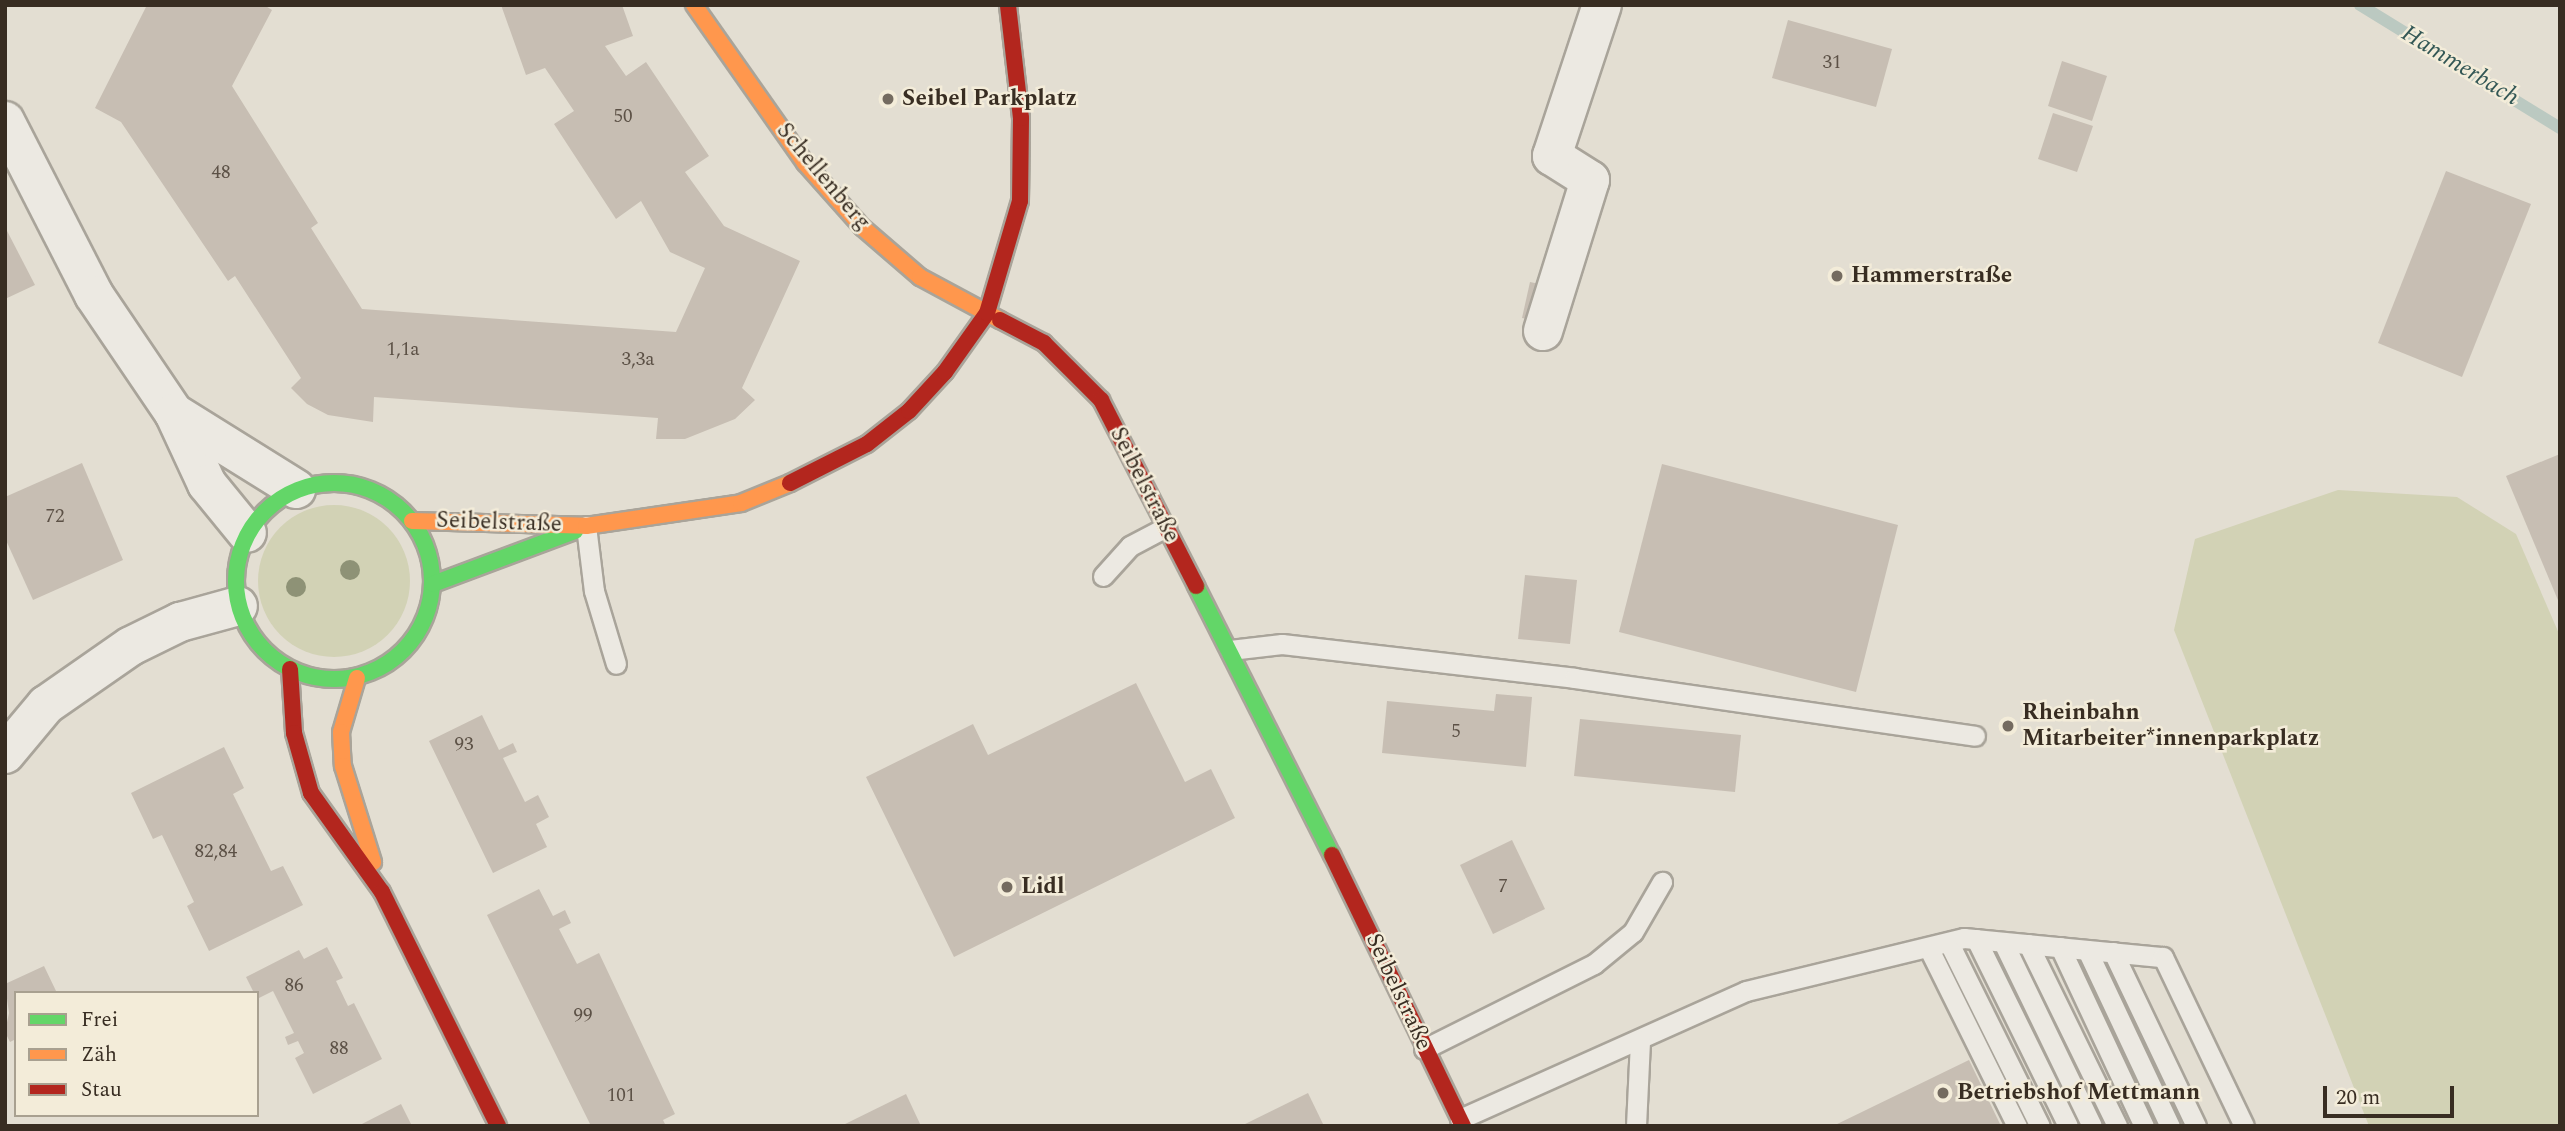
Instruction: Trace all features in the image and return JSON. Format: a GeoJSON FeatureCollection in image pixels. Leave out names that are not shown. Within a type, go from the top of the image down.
{"type":"FeatureCollection","features":[{"type":"Feature","properties":{"kind":"main road","name":"Schellenberg"},"geometry":{"type":"LineString","coordinates":[[694,5],[805,163],[862,227],[920,276],[987,313]]}},
{"type":"Feature","properties":{"kind":"main road"},"geometry":{"type":"LineString","coordinates":[[987,313],[1005,263],[1020,201],[1021,118],[1008,5]]}},
{"type":"Feature","properties":{"kind":"main road","name":"Seibelstraße"},"geometry":{"type":"LineString","coordinates":[[412,521],[586,526],[741,503],[813,474],[867,444],[909,411],[945,372],[987,313],[1044,344],[1101,400],[1358,905],[1424,1049],[1461,1122]]}},
{"type":"Feature","properties":{"kind":"main road"},"geometry":{"type":"LineString","coordinates":[[321,484],[360,487],[394,503],[412,521],[425,541],[433,584],[423,621],[400,654],[379,670],[357,678],[313,677],[290,669],[255,642],[238,606],[235,580],[247,533],[261,513],[296,489],[321,484]]}},
{"type":"Feature","properties":{"kind":"main road","name":"Seibelstraße"},"geometry":{"type":"LineString","coordinates":[[433,584],[586,526]]}},
{"type":"Feature","properties":{"kind":"main road"},"geometry":{"type":"LineString","coordinates":[[290,669],[294,733],[311,793],[382,892],[498,1126]]}},
{"type":"Feature","properties":{"kind":"main road"},"geometry":{"type":"LineString","coordinates":[[357,678],[341,732],[344,766],[382,892]]}},
{"type":"Feature","properties":{"kind":"street"},"geometry":{"type":"LineString","coordinates":[[1543,331],[1590,180],[1552,156],[1602,5]]}},
{"type":"Feature","properties":{"kind":"street"},"geometry":{"type":"LineString","coordinates":[[5,121],[84,277],[174,413],[207,484],[247,533]]}},
{"type":"Feature","properties":{"kind":"street"},"geometry":{"type":"LineString","coordinates":[[174,413],[296,489]]}},
{"type":"Feature","properties":{"kind":"street"},"geometry":{"type":"LineString","coordinates":[[5,754],[46,705],[131,646],[180,622],[238,606]]}},
{"type":"Feature","properties":{"kind":"lane"},"geometry":{"type":"LineString","coordinates":[[586,526],[594,591],[616,664]]}},
{"type":"Feature","properties":{"kind":"lane"},"geometry":{"type":"LineString","coordinates":[[1102,576],[1130,546],[1166,527]]}},
{"type":"Feature","properties":{"kind":"lane"},"geometry":{"type":"LineString","coordinates":[[1230,650],[1282,643],[1574,678],[1975,736]]}},
{"type":"Feature","properties":{"kind":"lane"},"geometry":{"type":"LineString","coordinates":[[1424,1049],[1594,964],[1633,932],[1662,882]]}},
{"type":"Feature","properties":{"kind":"lane"},"geometry":{"type":"LineString","coordinates":[[1976,939],[2068,1126]]}},
{"type":"Feature","properties":{"kind":"lane"},"geometry":{"type":"LineString","coordinates":[[1461,1122],[1746,991],[1976,939],[2163,957],[2244,1126]]}},
{"type":"Feature","properties":{"kind":"lane"},"geometry":{"type":"LineString","coordinates":[[2003,942],[2092,1126]]}},
{"type":"Feature","properties":{"kind":"lane"},"geometry":{"type":"LineString","coordinates":[[1949,943],[2040,1126]]}},
{"type":"Feature","properties":{"kind":"lane"},"geometry":{"type":"LineString","coordinates":[[2028,944],[2117,1126]]}},
{"type":"Feature","properties":{"kind":"lane"},"geometry":{"type":"LineString","coordinates":[[2060,947],[2144,1126]]}},
{"type":"Feature","properties":{"kind":"lane"},"geometry":{"type":"LineString","coordinates":[[1929,948],[2017,1126]]}},
{"type":"Feature","properties":{"kind":"lane"},"geometry":{"type":"LineString","coordinates":[[2087,950],[2171,1126]]}},
{"type":"Feature","properties":{"kind":"lane"},"geometry":{"type":"LineString","coordinates":[[2113,953],[2196,1126]]}},
{"type":"Feature","properties":{"kind":"lane"},"geometry":{"type":"LineString","coordinates":[[1636,1126],[1640,1040]]}},
{"type":"Feature","properties":{"kind":"green space"},"geometry":{"type":"Polygon","coordinates":[[[2338,490],[2457,497],[2516,534],[2560,636],[2560,1126],[2369,1126],[2174,630],[2195,539],[2338,490]]]}},
{"type":"Feature","properties":{"kind":"green space"},"geometry":{"type":"Polygon","coordinates":[[[334,505],[363,511],[388,527],[404,552],[410,581],[404,610],[388,635],[363,651],[334,657],[305,651],[280,635],[264,610],[258,581],[264,552],[280,527],[305,511],[334,505]]]}},
{"type":"Feature","properties":{"kind":"building"},"geometry":{"type":"Polygon","coordinates":[[[147,5],[264,5],[272,10],[232,86],[318,223],[311,228],[362,309],[676,332],[705,268],[670,252],[641,201],[616,219],[554,124],[574,111],[545,68],[526,75],[501,5],[622,5],[633,36],[605,46],[626,76],[646,62],[709,156],[685,172],[724,226],[800,261],[742,388],[755,400],[735,419],[685,439],[656,439],[658,418],[374,397],[373,422],[328,415],[307,404],[291,388],[301,378],[235,276],[228,281],[121,122],[95,108],[147,5]]]}},
{"type":"Feature","properties":{"kind":"building"},"geometry":{"type":"Polygon","coordinates":[[[1788,20],[1892,49],[1876,107],[1772,78],[1788,20]]]}},
{"type":"Feature","properties":{"kind":"building"},"geometry":{"type":"Polygon","coordinates":[[[2062,61],[2107,76],[2092,121],[2048,106],[2062,61]]]}},
{"type":"Feature","properties":{"kind":"building"},"geometry":{"type":"Polygon","coordinates":[[[2053,113],[2093,126],[2077,172],[2038,159],[2053,113]]]}},
{"type":"Feature","properties":{"kind":"building"},"geometry":{"type":"Polygon","coordinates":[[[2446,171],[2531,204],[2462,377],[2378,343],[2446,171]]]}},
{"type":"Feature","properties":{"kind":"building"},"geometry":{"type":"Polygon","coordinates":[[[5,227],[35,285],[5,299],[5,227]]]}},
{"type":"Feature","properties":{"kind":"building"},"geometry":{"type":"Polygon","coordinates":[[[1530,282],[1549,286],[1541,322],[1522,318],[1530,282]]]}},
{"type":"Feature","properties":{"kind":"building"},"geometry":{"type":"Polygon","coordinates":[[[2560,454],[2560,605],[2506,476],[2560,454]]]}},
{"type":"Feature","properties":{"kind":"building"},"geometry":{"type":"Polygon","coordinates":[[[82,463],[123,560],[33,600],[5,538],[5,497],[82,463]]]}},
{"type":"Feature","properties":{"kind":"building"},"geometry":{"type":"Polygon","coordinates":[[[1662,464],[1898,525],[1856,692],[1619,632],[1662,464]]]}},
{"type":"Feature","properties":{"kind":"building"},"geometry":{"type":"Polygon","coordinates":[[[1525,575],[1577,580],[1570,644],[1518,639],[1525,575]]]}},
{"type":"Feature","properties":{"kind":"building","name":"Lidl"},"geometry":{"type":"Polygon","coordinates":[[[1136,683],[1185,782],[1211,769],[1235,818],[954,957],[866,777],[973,724],[988,755],[1136,683]]]}},
{"type":"Feature","properties":{"kind":"building"},"geometry":{"type":"Polygon","coordinates":[[[1496,694],[1532,697],[1526,767],[1382,753],[1387,701],[1494,711],[1496,694]]]}},
{"type":"Feature","properties":{"kind":"building"},"geometry":{"type":"Polygon","coordinates":[[[482,715],[499,750],[513,743],[517,752],[503,758],[525,802],[538,795],[549,817],[536,824],[547,847],[493,873],[429,741],[482,715]]]}},
{"type":"Feature","properties":{"kind":"building"},"geometry":{"type":"Polygon","coordinates":[[[1580,719],[1741,735],[1735,792],[1574,776],[1580,719]]]}},
{"type":"Feature","properties":{"kind":"building"},"geometry":{"type":"Polygon","coordinates":[[[224,747],[244,788],[233,794],[271,871],[283,866],[303,905],[209,951],[187,906],[194,902],[162,835],[153,839],[131,793],[224,747]]]}},
{"type":"Feature","properties":{"kind":"building"},"geometry":{"type":"Polygon","coordinates":[[[1512,840],[1545,909],[1493,934],[1460,865],[1512,840]]]}},
{"type":"Feature","properties":{"kind":"building"},"geometry":{"type":"Polygon","coordinates":[[[539,889],[553,916],[565,910],[571,923],[559,929],[577,964],[599,953],[675,1114],[663,1120],[666,1126],[591,1126],[487,915],[539,889]]]}},
{"type":"Feature","properties":{"kind":"building"},"geometry":{"type":"Polygon","coordinates":[[[327,947],[343,978],[336,981],[348,1006],[354,1003],[382,1059],[313,1094],[295,1058],[304,1053],[298,1041],[288,1045],[285,1037],[294,1033],[273,991],[259,998],[259,991],[253,991],[246,977],[299,950],[304,959],[327,947]]]}},
{"type":"Feature","properties":{"kind":"building"},"geometry":{"type":"Polygon","coordinates":[[[44,966],[56,991],[14,991],[14,1040],[10,1042],[5,1032],[9,1013],[5,984],[44,966]]]}},
{"type":"Feature","properties":{"kind":"building","name":"Betriebshof Mettmann"},"geometry":{"type":"Polygon","coordinates":[[[1969,1060],[2001,1126],[1833,1126],[1969,1060]]]}},
{"type":"Feature","properties":{"kind":"building"},"geometry":{"type":"Polygon","coordinates":[[[1308,1093],[1324,1126],[1241,1126],[1308,1093]]]}},
{"type":"Feature","properties":{"kind":"building"},"geometry":{"type":"Polygon","coordinates":[[[906,1094],[921,1126],[841,1126],[906,1094]]]}},
{"type":"Feature","properties":{"kind":"building"},"geometry":{"type":"Polygon","coordinates":[[[401,1104],[412,1126],[358,1126],[401,1104]]]}},
{"type":"Feature","properties":{"kind":"waterway","name":"Hammerbach"},"geometry":{"type":"LineString","coordinates":[[2360,5],[2560,128]]}},
{"type":"Feature","properties":{"kind":"traffic: fast"},"geometry":{"type":"LineString","coordinates":[[334,483],[372,490],[404,511],[425,543],[432,581],[425,619],[404,651],[372,672],[334,679],[296,672],[264,651],[243,619],[236,581],[243,543],[264,511],[296,490],[334,483]]}},
{"type":"Feature","properties":{"kind":"traffic: fast"},"geometry":{"type":"LineString","coordinates":[[433,584],[575,531]]}},
{"type":"Feature","properties":{"kind":"traffic: fast"},"geometry":{"type":"LineString","coordinates":[[1196,586],[1332,855]]}},
{"type":"Feature","properties":{"kind":"traffic: slow"},"geometry":{"type":"LineString","coordinates":[[694,5],[805,163],[862,227],[920,277],[1000,320]]}},
{"type":"Feature","properties":{"kind":"traffic: slow"},"geometry":{"type":"LineString","coordinates":[[412,521],[586,526],[741,503],[790,483]]}},
{"type":"Feature","properties":{"kind":"traffic: slow"},"geometry":{"type":"LineString","coordinates":[[357,678],[341,732],[343,766],[373,862]]}},
{"type":"Feature","properties":{"kind":"traffic: jam"},"geometry":{"type":"LineString","coordinates":[[790,483],[867,444],[909,411],[945,372],[987,313],[1020,201],[1021,118],[1008,5]]}},
{"type":"Feature","properties":{"kind":"traffic: jam"},"geometry":{"type":"LineString","coordinates":[[1000,320],[1044,343],[1101,400],[1196,586]]}},
{"type":"Feature","properties":{"kind":"traffic: jam"},"geometry":{"type":"LineString","coordinates":[[290,669],[294,733],[311,793],[382,892],[498,1126]]}},
{"type":"Feature","properties":{"kind":"traffic: jam"},"geometry":{"type":"LineString","coordinates":[[1332,855],[1463,1126]]}},
{"type":"Feature","properties":{"kind":"place","name":"Seibel Parkplatz"},"geometry":{"type":"Point","coordinates":[888,99]}},
{"type":"Feature","properties":{"kind":"place","name":"Hammerstraße"},"geometry":{"type":"Point","coordinates":[1837,276]}},
{"type":"Feature","properties":{"kind":"place","name":"Rheinbahn Mitarbeiter*innenparkplatz"},"geometry":{"type":"Point","coordinates":[2008,726]}},
{"type":"Feature","properties":{"kind":"place","name":"Lidl"},"geometry":{"type":"Point","coordinates":[1007,887]}},
{"type":"Feature","properties":{"kind":"place","name":"Betriebshof Mettmann"},"geometry":{"type":"Point","coordinates":[1943,1093]}}]}
